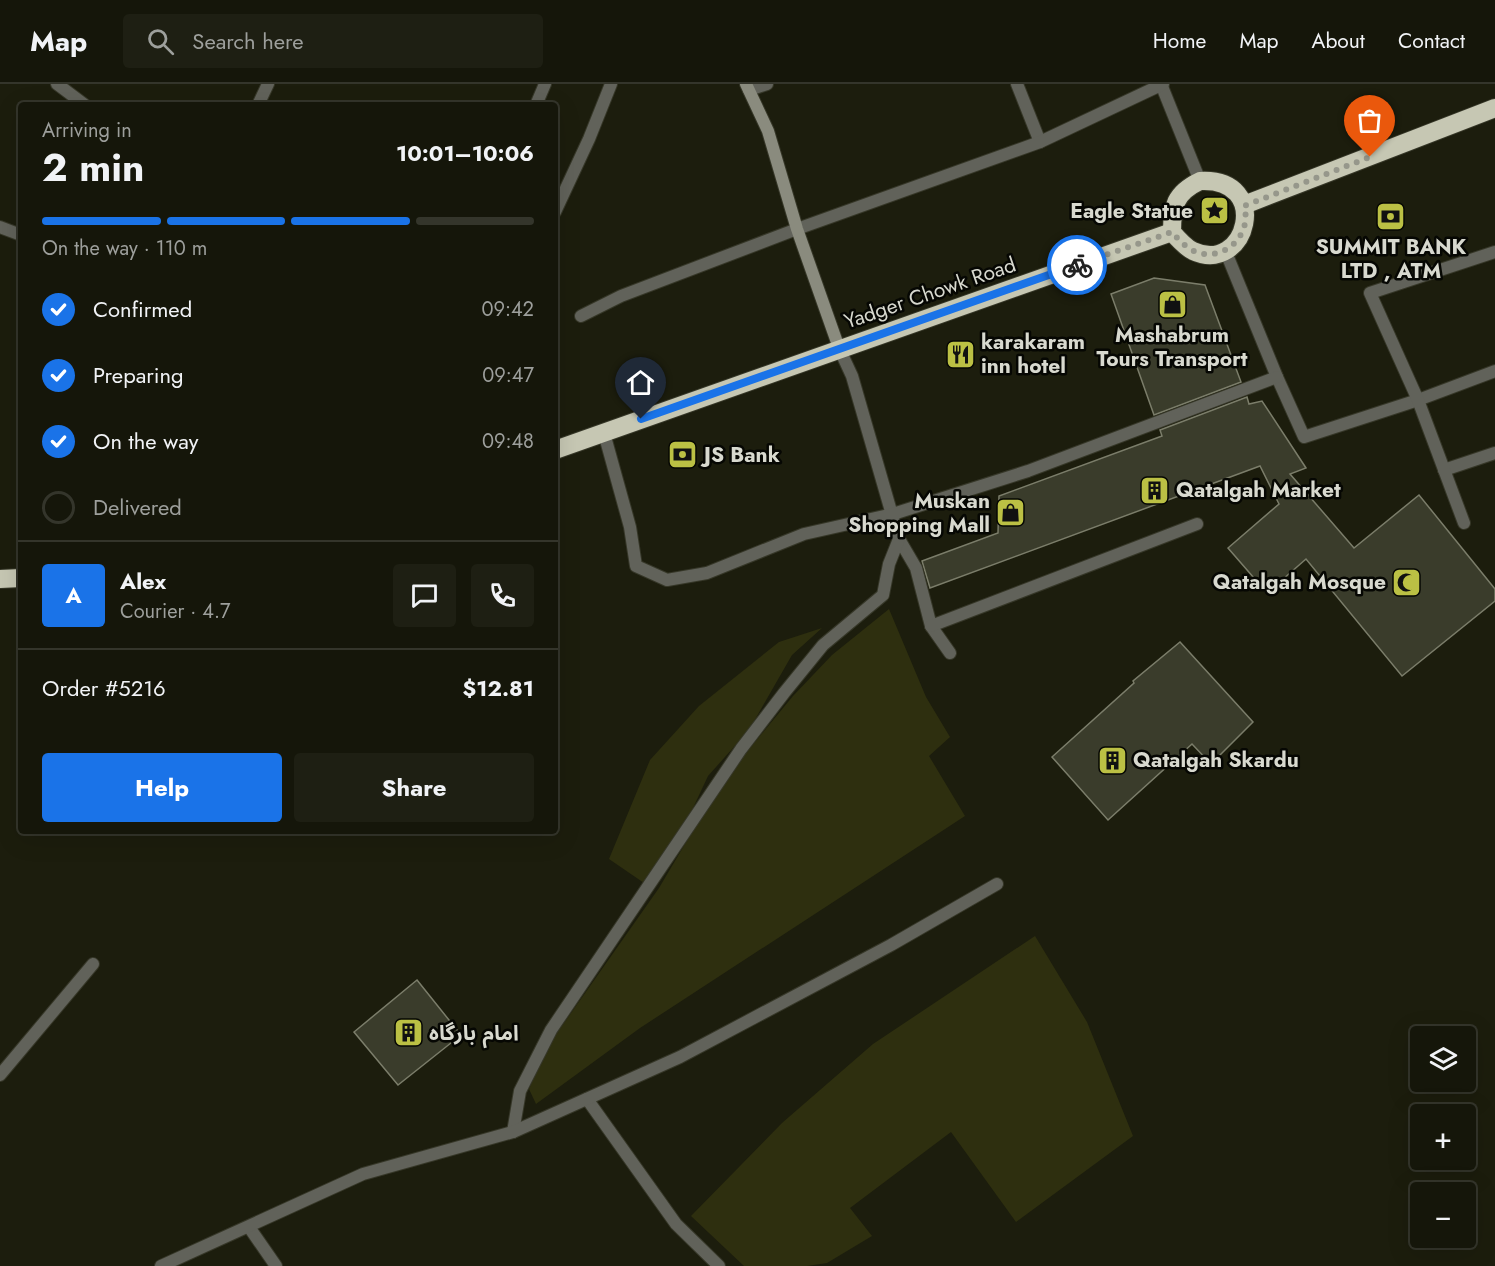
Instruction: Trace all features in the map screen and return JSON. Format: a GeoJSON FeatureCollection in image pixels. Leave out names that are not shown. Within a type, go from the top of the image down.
{"type":"FeatureCollection","features":[{"type":"Feature","properties":{"kind":"highway"},"geometry":{"type":"LineString","coordinates":[[1244,206],[1495,108]]}},
{"type":"Feature","properties":{"kind":"highway"},"geometry":{"type":"LineString","coordinates":[[1212,180],[1224,183],[1235,190],[1244,206],[1246,224],[1241,237],[1232,247],[1220,253],[1206,254],[1192,251],[1172,232],[1174,206],[1179,195],[1200,181],[1212,180]]}},
{"type":"Feature","properties":{"kind":"highway","name":"Yadger Chowk Road"},"geometry":{"type":"LineString","coordinates":[[558,449],[838,348],[1172,232]]}},
{"type":"Feature","properties":{"kind":"highway"},"geometry":{"type":"LineString","coordinates":[[0,579],[18,578]]}},
{"type":"Feature","properties":{"kind":"street"},"geometry":{"type":"LineString","coordinates":[[57,84],[81,102]]}},
{"type":"Feature","properties":{"kind":"street"},"geometry":{"type":"LineString","coordinates":[[259,102],[268,84]]}},
{"type":"Feature","properties":{"kind":"street"},"geometry":{"type":"LineString","coordinates":[[537,102],[545,84]]}},
{"type":"Feature","properties":{"kind":"street"},"geometry":{"type":"LineString","coordinates":[[558,206],[589,139],[611,84]]}},
{"type":"Feature","properties":{"kind":"street"},"geometry":{"type":"LineString","coordinates":[[766,84],[748,87],[768,131],[797,229],[838,348],[852,376],[899,539],[916,568],[931,626],[950,653]]}},
{"type":"Feature","properties":{"kind":"street"},"geometry":{"type":"LineString","coordinates":[[1017,84],[1040,142]]}},
{"type":"Feature","properties":{"kind":"street"},"geometry":{"type":"LineString","coordinates":[[580,316],[621,296],[797,229],[1040,142],[1162,84],[1200,181]]}},
{"type":"Feature","properties":{"kind":"street"},"geometry":{"type":"LineString","coordinates":[[0,227],[18,234]]}},
{"type":"Feature","properties":{"kind":"street"},"geometry":{"type":"LineString","coordinates":[[1225,250],[1304,437],[1418,400],[1495,371]]}},
{"type":"Feature","properties":{"kind":"street"},"geometry":{"type":"LineString","coordinates":[[1464,524],[1418,400],[1370,293],[1495,252]]}},
{"type":"Feature","properties":{"kind":"street"},"geometry":{"type":"LineString","coordinates":[[604,433],[630,527],[636,566],[667,580],[707,573],[804,534],[893,514],[1039,467],[1277,377]]}},
{"type":"Feature","properties":{"kind":"street"},"geometry":{"type":"LineString","coordinates":[[1444,470],[1495,453]]}},
{"type":"Feature","properties":{"kind":"street"},"geometry":{"type":"LineString","coordinates":[[931,626],[1197,524]]}},
{"type":"Feature","properties":{"kind":"street"},"geometry":{"type":"LineString","coordinates":[[513,1132],[520,1091],[551,1030],[741,749],[769,712],[823,645],[883,595],[889,564],[899,539]]}},
{"type":"Feature","properties":{"kind":"street"},"geometry":{"type":"LineString","coordinates":[[161,1266],[363,1174],[513,1132],[680,1057],[891,945],[997,884]]}},
{"type":"Feature","properties":{"kind":"street"},"geometry":{"type":"LineString","coordinates":[[0,1076],[93,963]]}},
{"type":"Feature","properties":{"kind":"street"},"geometry":{"type":"LineString","coordinates":[[587,1099],[676,1224],[719,1266]]}},
{"type":"Feature","properties":{"kind":"street"},"geometry":{"type":"LineString","coordinates":[[249,1227],[276,1266]]}},
{"type":"Feature","properties":{"kind":"shaded area"},"geometry":{"type":"Polygon","coordinates":[[[889,609],[926,697],[950,737],[929,756],[965,816],[640,1028],[536,1104],[529,1089],[545,1050],[659,888],[721,783],[793,696],[832,655],[889,609]]]}},
{"type":"Feature","properties":{"kind":"shaded area"},"geometry":{"type":"Polygon","coordinates":[[[822,628],[792,655],[749,730],[708,776],[693,808],[644,883],[609,859],[650,760],[699,706],[779,642],[822,628]]]}},
{"type":"Feature","properties":{"kind":"shaded area"},"geometry":{"type":"Polygon","coordinates":[[[1035,936],[1087,1022],[1133,1136],[1016,1222],[951,1132],[850,1208],[872,1236],[827,1263],[807,1266],[744,1266],[691,1216],[782,1123],[873,1044],[1035,936]]]}},
{"type":"Feature","properties":{"kind":"building"},"geometry":{"type":"Polygon","coordinates":[[[1154,278],[1205,285],[1241,382],[1154,415],[1111,294],[1154,278]]]}},
{"type":"Feature","properties":{"kind":"building"},"geometry":{"type":"Polygon","coordinates":[[[1247,397],[1249,404],[1262,401],[1306,468],[1290,474],[1354,548],[1419,495],[1495,589],[1495,601],[1402,676],[1306,559],[1267,593],[1228,548],[1279,504],[1260,466],[930,588],[922,561],[998,533],[999,496],[1162,436],[1160,430],[1247,397]]]}},
{"type":"Feature","properties":{"kind":"building"},"geometry":{"type":"Polygon","coordinates":[[[1180,642],[1253,722],[1211,764],[1192,744],[1108,820],[1052,757],[1134,683],[1133,681],[1180,642]]]}},
{"type":"Feature","properties":{"kind":"building","name":"امام بارگاہ"},"geometry":{"type":"Polygon","coordinates":[[[417,980],[461,1035],[398,1085],[354,1032],[417,980]]]}},
{"type":"Feature","properties":{"kind":"way so far"},"geometry":{"type":"LineString","coordinates":[[1077,265],[1172,232],[1192,251],[1206,254],[1220,253],[1232,247],[1241,237],[1246,224],[1244,206],[1370,157]]}},
{"type":"Feature","properties":{"kind":"place","name":"Eagle Statue"},"geometry":{"type":"Point","coordinates":[1214,211]}},
{"type":"Feature","properties":{"kind":"place","name":"SUMMIT BANK LTD , ATM"},"geometry":{"type":"Point","coordinates":[1391,216]}},
{"type":"Feature","properties":{"kind":"place","name":"Mashabrum Tours Transport"},"geometry":{"type":"Point","coordinates":[1172,304]}},
{"type":"Feature","properties":{"kind":"place","name":"karakaram inn hotel"},"geometry":{"type":"Point","coordinates":[960,354]}},
{"type":"Feature","properties":{"kind":"place","name":"JS Bank"},"geometry":{"type":"Point","coordinates":[683,455]}},
{"type":"Feature","properties":{"kind":"place","name":"Qatalgah Market"},"geometry":{"type":"Point","coordinates":[1155,490]}},
{"type":"Feature","properties":{"kind":"place","name":"Muskan Shopping Mall"},"geometry":{"type":"Point","coordinates":[1011,513]}},
{"type":"Feature","properties":{"kind":"place","name":"Qatalgah Mosque"},"geometry":{"type":"Point","coordinates":[1407,582]}},
{"type":"Feature","properties":{"kind":"place","name":"Qatalgah Skardu"},"geometry":{"type":"Point","coordinates":[1112,760]}},
{"type":"Feature","properties":{"kind":"place","name":"امام بارگاہ"},"geometry":{"type":"Point","coordinates":[408,1033]}},
{"type":"Feature","properties":{"kind":"route"},"geometry":{"type":"LineString","coordinates":[[641,419],[1077,265]]}}]}
